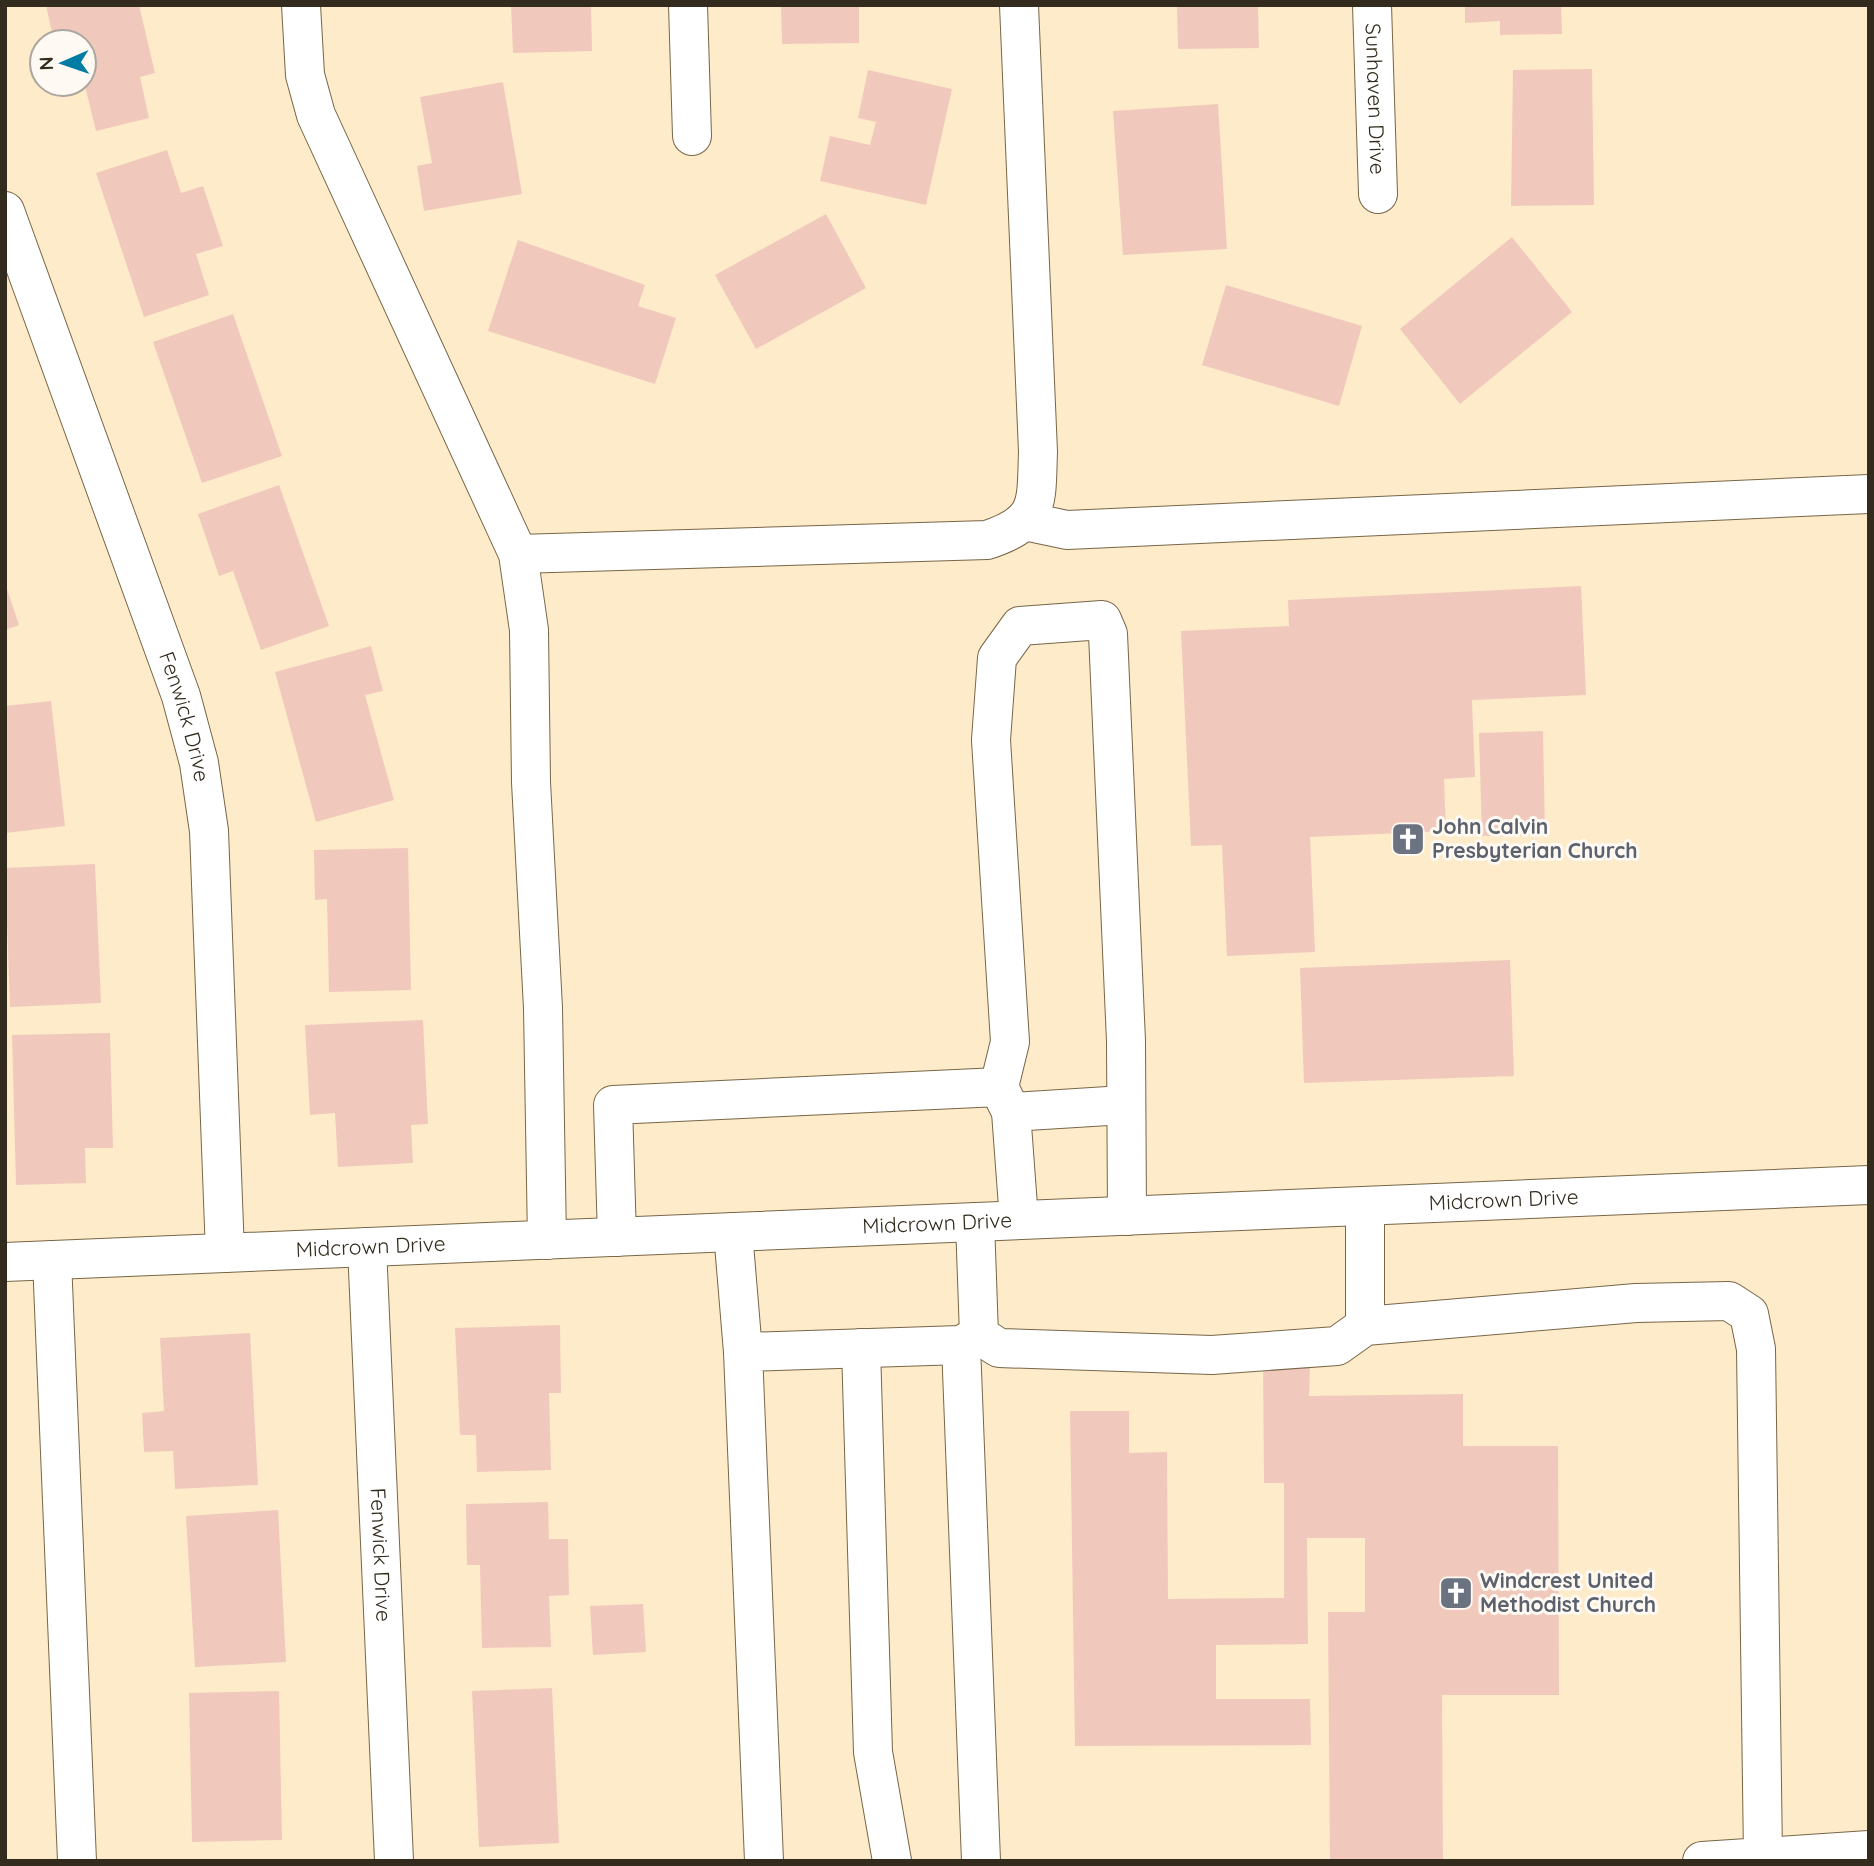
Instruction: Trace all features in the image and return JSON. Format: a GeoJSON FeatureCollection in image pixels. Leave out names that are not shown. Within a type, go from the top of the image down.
{"type":"FeatureCollection","features":[{"type":"Feature","properties":{"kind":"street"},"geometry":{"type":"LineString","coordinates":[[301,5],[305,75],[316,115],[518,554],[529,630],[531,782],[543,1008],[547,1240]]}},
{"type":"Feature","properties":{"kind":"street"},"geometry":{"type":"LineString","coordinates":[[688,5],[692,136]]}},
{"type":"Feature","properties":{"kind":"street"},"geometry":{"type":"LineString","coordinates":[[518,554],[987,540],[1016,530],[1037,502],[1038,452],[1019,5]]}},
{"type":"Feature","properties":{"kind":"street","name":"Sunhaven Drive"},"geometry":{"type":"LineString","coordinates":[[1372,5],[1378,194]]}},
{"type":"Feature","properties":{"kind":"street","name":"Fenwick Drive"},"geometry":{"type":"LineString","coordinates":[[5,211],[181,696],[199,763],[209,831],[225,1253]]}},
{"type":"Feature","properties":{"kind":"street"},"geometry":{"type":"LineString","coordinates":[[1024,521],[1068,530],[1869,494]]}},
{"type":"Feature","properties":{"kind":"street"},"geometry":{"type":"LineString","coordinates":[[1019,1220],[1005,1100],[1010,1042],[991,740],[997,658],[1020,626],[1102,620],[1108,647],[1126,1041],[1124,1105],[1128,1216]]}},
{"type":"Feature","properties":{"kind":"street"},"geometry":{"type":"LineString","coordinates":[[617,1237],[613,1105],[1005,1100],[1124,1105]]}},
{"type":"Feature","properties":{"kind":"street","name":"Midcrown Drive"},"geometry":{"type":"LineString","coordinates":[[5,1262],[1869,1185]]}},
{"type":"Feature","properties":{"kind":"street"},"geometry":{"type":"LineString","coordinates":[[1365,1206],[1365,1326]]}},
{"type":"Feature","properties":{"kind":"street"},"geometry":{"type":"LineString","coordinates":[[975,1222],[970,1340],[981,1861]]}},
{"type":"Feature","properties":{"kind":"street"},"geometry":{"type":"LineString","coordinates":[[733,1232],[743,1352],[764,1861]]}},
{"type":"Feature","properties":{"kind":"street","name":"Fenwick Drive"},"geometry":{"type":"LineString","coordinates":[[367,1247],[394,1861]]}},
{"type":"Feature","properties":{"kind":"street"},"geometry":{"type":"LineString","coordinates":[[52,1260],[77,1861]]}},
{"type":"Feature","properties":{"kind":"street"},"geometry":{"type":"LineString","coordinates":[[743,1352],[861,1348],[970,1340],[999,1348],[1212,1355],[1337,1346],[1365,1326],[1636,1303],[1729,1301],[1749,1314],[1756,1349],[1763,1857]]}},
{"type":"Feature","properties":{"kind":"street"},"geometry":{"type":"LineString","coordinates":[[861,1348],[873,1752],[892,1861]]}},
{"type":"Feature","properties":{"kind":"street"},"geometry":{"type":"LineString","coordinates":[[1702,1861],[1869,1850]]}},
{"type":"Feature","properties":{"kind":"building"},"geometry":{"type":"Polygon","coordinates":[[[46,5],[139,5],[155,73],[140,77],[149,118],[96,131],[88,98],[98,98],[98,28],[51,28],[46,5]]]}},
{"type":"Feature","properties":{"kind":"building"},"geometry":{"type":"Polygon","coordinates":[[[511,5],[591,5],[592,51],[513,53],[511,5]]]}},
{"type":"Feature","properties":{"kind":"building"},"geometry":{"type":"Polygon","coordinates":[[[781,5],[859,5],[859,43],[782,44],[781,5]]]}},
{"type":"Feature","properties":{"kind":"building"},"geometry":{"type":"Polygon","coordinates":[[[1177,5],[1258,5],[1259,48],[1178,49],[1177,5]]]}},
{"type":"Feature","properties":{"kind":"building"},"geometry":{"type":"Polygon","coordinates":[[[1465,5],[1561,5],[1562,34],[1500,35],[1500,21],[1465,23],[1465,5]]]}},
{"type":"Feature","properties":{"kind":"building"},"geometry":{"type":"Polygon","coordinates":[[[1592,69],[1594,205],[1511,206],[1513,70],[1592,69]]]}},
{"type":"Feature","properties":{"kind":"building"},"geometry":{"type":"Polygon","coordinates":[[[868,70],[952,89],[926,205],[820,181],[830,136],[870,145],[876,122],[858,118],[868,70]]]}},
{"type":"Feature","properties":{"kind":"building"},"geometry":{"type":"Polygon","coordinates":[[[503,82],[522,194],[424,211],[417,166],[432,163],[420,97],[503,82]]]}},
{"type":"Feature","properties":{"kind":"building"},"geometry":{"type":"Polygon","coordinates":[[[1218,104],[1227,249],[1123,255],[1113,111],[1218,104]]]}},
{"type":"Feature","properties":{"kind":"building"},"geometry":{"type":"Polygon","coordinates":[[[167,150],[181,193],[203,186],[223,246],[196,254],[209,295],[144,317],[96,173],[167,150]]]}},
{"type":"Feature","properties":{"kind":"building"},"geometry":{"type":"Polygon","coordinates":[[[826,214],[866,288],[756,349],[715,275],[826,214]]]}},
{"type":"Feature","properties":{"kind":"building"},"geometry":{"type":"Polygon","coordinates":[[[1512,237],[1572,312],[1460,404],[1400,329],[1512,237]]]}},
{"type":"Feature","properties":{"kind":"building"},"geometry":{"type":"Polygon","coordinates":[[[518,240],[645,285],[638,306],[676,318],[655,384],[488,331],[518,240]]]}},
{"type":"Feature","properties":{"kind":"building"},"geometry":{"type":"Polygon","coordinates":[[[1226,285],[1362,326],[1339,406],[1202,365],[1226,285]]]}},
{"type":"Feature","properties":{"kind":"building"},"geometry":{"type":"Polygon","coordinates":[[[233,314],[282,456],[202,483],[153,342],[233,314]]]}},
{"type":"Feature","properties":{"kind":"building"},"geometry":{"type":"Polygon","coordinates":[[[279,485],[329,626],[261,650],[233,571],[219,576],[198,514],[279,485]]]}},
{"type":"Feature","properties":{"kind":"building"},"geometry":{"type":"Polygon","coordinates":[[[1581,586],[1586,695],[1472,700],[1475,777],[1444,779],[1446,831],[1310,837],[1315,952],[1227,956],[1222,845],[1191,846],[1181,631],[1289,626],[1288,600],[1581,586]]]}},
{"type":"Feature","properties":{"kind":"building"},"geometry":{"type":"Polygon","coordinates":[[[5,587],[19,625],[5,630],[5,587]]]}},
{"type":"Feature","properties":{"kind":"building"},"geometry":{"type":"Polygon","coordinates":[[[371,646],[383,691],[365,695],[394,800],[316,822],[275,672],[371,646]]]}},
{"type":"Feature","properties":{"kind":"building"},"geometry":{"type":"Polygon","coordinates":[[[51,701],[65,826],[5,833],[5,706],[51,701]]]}},
{"type":"Feature","properties":{"kind":"building"},"geometry":{"type":"Polygon","coordinates":[[[1543,731],[1545,835],[1482,836],[1479,733],[1543,731]]]}},
{"type":"Feature","properties":{"kind":"building"},"geometry":{"type":"Polygon","coordinates":[[[408,848],[411,990],[329,992],[327,899],[315,900],[314,850],[408,848]]]}},
{"type":"Feature","properties":{"kind":"building"},"geometry":{"type":"Polygon","coordinates":[[[95,864],[101,1003],[10,1007],[5,868],[95,864]]]}},
{"type":"Feature","properties":{"kind":"building"},"geometry":{"type":"Polygon","coordinates":[[[1510,960],[1514,1076],[1304,1083],[1300,968],[1510,960]]]}},
{"type":"Feature","properties":{"kind":"building"},"geometry":{"type":"Polygon","coordinates":[[[423,1020],[428,1124],[411,1125],[413,1163],[338,1167],[335,1113],[310,1115],[305,1025],[423,1020]]]}},
{"type":"Feature","properties":{"kind":"building"},"geometry":{"type":"Polygon","coordinates":[[[110,1033],[113,1148],[85,1148],[86,1183],[16,1185],[12,1035],[110,1033]]]}},
{"type":"Feature","properties":{"kind":"building"},"geometry":{"type":"Polygon","coordinates":[[[560,1325],[561,1393],[549,1393],[551,1470],[477,1472],[476,1435],[460,1435],[455,1328],[560,1325]]]}},
{"type":"Feature","properties":{"kind":"building"},"geometry":{"type":"Polygon","coordinates":[[[250,1333],[258,1485],[175,1489],[173,1451],[144,1452],[142,1413],[164,1411],[160,1338],[250,1333]]]}},
{"type":"Feature","properties":{"kind":"building"},"geometry":{"type":"Polygon","coordinates":[[[1263,1363],[1310,1363],[1309,1396],[1463,1394],[1463,1446],[1558,1446],[1559,1695],[1442,1695],[1443,1861],[1330,1861],[1328,1612],[1365,1612],[1365,1538],[1307,1538],[1308,1644],[1216,1645],[1216,1699],[1310,1699],[1311,1745],[1075,1746],[1070,1411],[1129,1411],[1129,1453],[1167,1452],[1168,1599],[1284,1598],[1284,1483],[1264,1483],[1263,1363]]]}},
{"type":"Feature","properties":{"kind":"building"},"geometry":{"type":"Polygon","coordinates":[[[548,1502],[549,1539],[568,1539],[569,1595],[549,1596],[551,1647],[482,1648],[480,1565],[467,1565],[466,1504],[548,1502]]]}},
{"type":"Feature","properties":{"kind":"building"},"geometry":{"type":"Polygon","coordinates":[[[278,1510],[286,1662],[195,1667],[186,1516],[278,1510]]]}},
{"type":"Feature","properties":{"kind":"building"},"geometry":{"type":"Polygon","coordinates":[[[643,1604],[646,1652],[593,1655],[590,1606],[643,1604]]]}},
{"type":"Feature","properties":{"kind":"building"},"geometry":{"type":"Polygon","coordinates":[[[552,1688],[559,1843],[479,1847],[472,1691],[552,1688]]]}},
{"type":"Feature","properties":{"kind":"building"},"geometry":{"type":"Polygon","coordinates":[[[279,1691],[282,1840],[192,1842],[189,1693],[279,1691]]]}},
{"type":"Feature","properties":{"kind":"place","name":"John Calvin Presbyterian Church"},"geometry":{"type":"Point","coordinates":[1408,839]}},
{"type":"Feature","properties":{"kind":"place","name":"Windcrest United Methodist Church"},"geometry":{"type":"Point","coordinates":[1456,1593]}}]}
